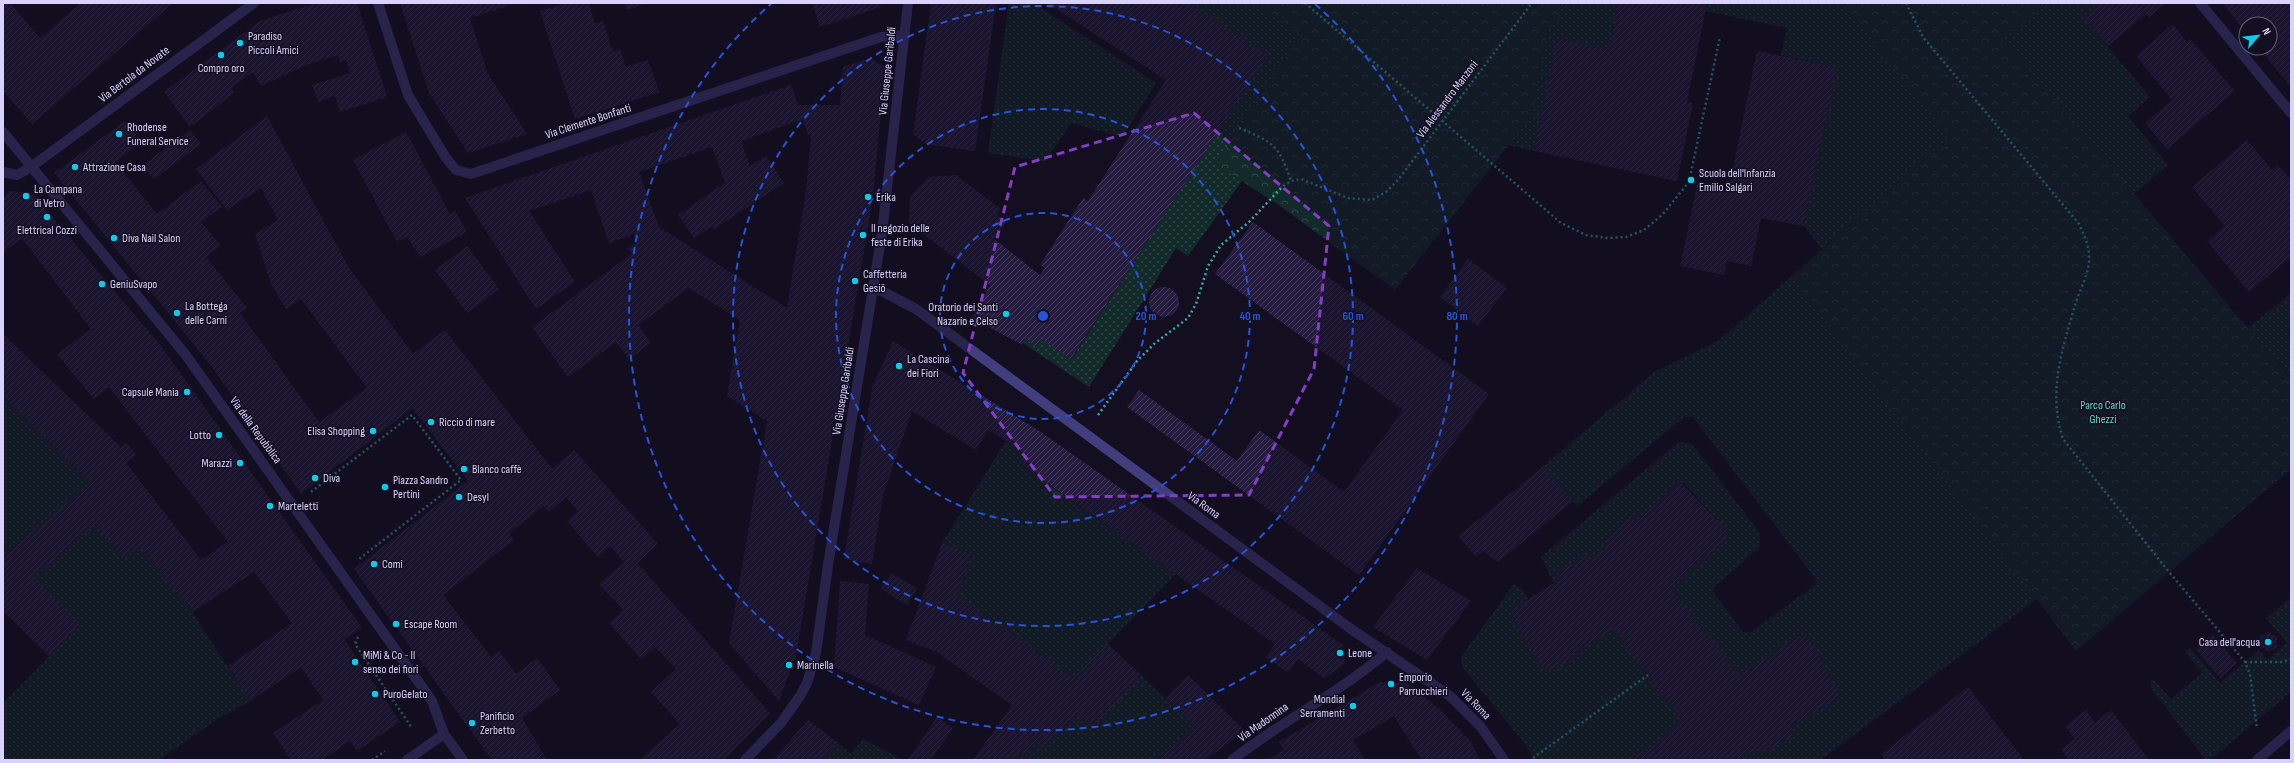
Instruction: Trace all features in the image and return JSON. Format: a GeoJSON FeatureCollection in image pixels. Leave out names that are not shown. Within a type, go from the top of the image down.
{"type":"FeatureCollection","features":[{"type":"Feature","properties":{"kind":"street","name":"Via Bertola da Novate"},"geometry":{"type":"LineString","coordinates":[[3,172],[17,175],[31,167],[254,3]]}},
{"type":"Feature","properties":{"kind":"street","name":"Via Clemente Bonfanti"},"geometry":{"type":"LineString","coordinates":[[378,3],[408,95],[446,158],[456,170],[464,174],[471,174],[881,37],[905,35]]}},
{"type":"Feature","properties":{"kind":"street","name":"Via Giuseppe Garibaldi"},"geometry":{"type":"LineString","coordinates":[[745,760],[781,723],[800,696],[812,668],[882,233],[908,3]]}},
{"type":"Feature","properties":{"kind":"street"},"geometry":{"type":"LineString","coordinates":[[2200,3],[2291,113]]}},
{"type":"Feature","properties":{"kind":"street","name":"Via della Repubblica"},"geometry":{"type":"LineString","coordinates":[[3,132],[185,354],[294,506],[374,622],[432,701],[444,734],[463,760]]}},
{"type":"Feature","properties":{"kind":"street","name":"Via Roma"},"geometry":{"type":"LineString","coordinates":[[874,287],[916,309],[1344,624],[1450,696],[1481,727],[1504,760]]}},
{"type":"Feature","properties":{"kind":"street","name":"Via Madonnina"},"geometry":{"type":"LineString","coordinates":[[1232,760],[1262,736],[1361,674],[1387,652]]}},
{"type":"Feature","properties":{"kind":"street"},"geometry":{"type":"LineString","coordinates":[[2257,760],[2291,731]]}},
{"type":"Feature","properties":{"kind":"street"},"geometry":{"type":"LineString","coordinates":[[407,760],[444,734]]}},
{"type":"Feature","properties":{"kind":"path"},"geometry":{"type":"LineString","coordinates":[[1305,3],[1561,223],[1586,235],[1608,238],[1626,237],[1644,230],[1656,220],[1689,182],[1720,37]]}},
{"type":"Feature","properties":{"kind":"path","name":"Via Alessandro Manzoni"},"geometry":{"type":"LineString","coordinates":[[1291,181],[1301,179],[1348,198],[1372,200],[1386,192],[1398,180],[1532,3]]}},
{"type":"Feature","properties":{"kind":"path"},"geometry":{"type":"LineString","coordinates":[[1906,3],[1923,37],[2079,224],[2088,242],[2089,262],[2063,346],[2059,366],[2056,397],[2056,420],[2063,439],[2169,572],[2245,662],[2250,674],[2257,730]]}},
{"type":"Feature","properties":{"kind":"path"},"geometry":{"type":"LineString","coordinates":[[1085,433],[1137,361],[1154,343],[1188,318],[1196,304],[1208,266],[1221,245],[1249,222],[1269,199],[1291,181],[1282,157],[1274,145],[1239,128]]}},
{"type":"Feature","properties":{"kind":"path"},"geometry":{"type":"LineString","coordinates":[[294,506],[412,415],[461,480],[340,573]]}},
{"type":"Feature","properties":{"kind":"path"},"geometry":{"type":"LineString","coordinates":[[374,622],[367,632],[356,639],[356,644],[414,731]]}},
{"type":"Feature","properties":{"kind":"path"},"geometry":{"type":"LineString","coordinates":[[2245,662],[2281,662],[2291,659]]}},
{"type":"Feature","properties":{"kind":"path"},"geometry":{"type":"LineString","coordinates":[[1533,758],[1648,675]]}},
{"type":"Feature","properties":{"kind":"highlighted area"},"geometry":{"type":"Polygon","coordinates":[[[1194,113],[1329,226],[1314,369],[1249,495],[1055,497],[963,373],[1015,167],[1194,113]]]}},
{"type":"Feature","properties":{"kind":"green space"},"geometry":{"type":"Polygon","coordinates":[[[1009,3],[1033,3],[1156,83],[1122,137],[1071,123],[1045,161],[988,153],[1009,3]]]}},
{"type":"Feature","properties":{"kind":"green space"},"geometry":{"type":"Polygon","coordinates":[[[1188,3],[1253,3],[1300,34],[1216,164],[1242,181],[1188,256],[1176,248],[1089,387],[1023,343],[1025,339],[1036,346],[1041,339],[1072,359],[1267,55],[1188,3]]]}},
{"type":"Feature","properties":{"kind":"green space"},"geometry":{"type":"Polygon","coordinates":[[[1253,3],[1565,3],[1550,24],[1530,118],[1395,290],[1280,206],[1216,164],[1300,34],[1253,3]]]}},
{"type":"Feature","properties":{"kind":"green space"},"geometry":{"type":"Polygon","coordinates":[[[1565,3],[1618,3],[1609,49],[1557,38],[1534,151],[1508,145],[1530,118],[1550,24],[1565,3]]]}},
{"type":"Feature","properties":{"kind":"green space"},"geometry":{"type":"Polygon","coordinates":[[[1707,3],[1843,3],[1950,137],[1822,249],[1804,226],[1837,67],[1781,55],[1787,28],[1706,11],[1707,3]]]}},
{"type":"Feature","properties":{"kind":"green space","name":"Parco Carlo Ghezzi"},"geometry":{"type":"Polygon","coordinates":[[[1843,3],[2046,3],[2003,39],[2291,379],[2291,469],[2076,651],[1792,276],[1950,137],[1843,3]]]}},
{"type":"Feature","properties":{"kind":"green space"},"geometry":{"type":"Polygon","coordinates":[[[2046,3],[2100,3],[2083,17],[2150,97],[2128,116],[2168,165],[2133,195],[2003,39],[2046,3]]]}},
{"type":"Feature","properties":{"kind":"green space"},"geometry":{"type":"Polygon","coordinates":[[[1792,276],[2037,599],[1820,760],[1745,760],[1745,757],[1756,749],[1792,737],[1793,730],[1791,726],[1837,699],[1840,695],[1809,638],[1799,636],[1778,648],[1777,652],[1738,675],[1671,588],[1705,555],[1709,555],[1727,539],[1727,530],[1684,483],[1680,482],[1676,485],[1636,522],[1634,518],[1628,519],[1607,540],[1605,549],[1594,559],[1586,556],[1558,572],[1559,580],[1554,583],[1541,557],[1679,442],[1692,444],[1760,533],[1759,548],[1714,587],[1713,592],[1743,632],[1750,633],[1815,585],[1816,579],[1693,417],[1684,417],[1577,506],[1544,466],[1653,373],[1718,341],[1792,276]]]}},
{"type":"Feature","properties":{"kind":"green space"},"geometry":{"type":"Polygon","coordinates":[[[2291,293],[2289,339],[2291,342],[2291,378],[2248,328],[2291,293]]]}},
{"type":"Feature","properties":{"kind":"green space"},"geometry":{"type":"Polygon","coordinates":[[[3,396],[91,483],[8,552],[3,547],[3,396]]]}},
{"type":"Feature","properties":{"kind":"green space"},"geometry":{"type":"Polygon","coordinates":[[[1006,441],[1026,453],[1019,464],[1176,574],[1074,678],[956,595],[972,554],[942,543],[1006,441]]]}},
{"type":"Feature","properties":{"kind":"green space"},"geometry":{"type":"Polygon","coordinates":[[[96,524],[123,559],[140,546],[192,612],[250,701],[219,718],[159,760],[3,760],[3,703],[80,625],[33,577],[96,524]]]}},
{"type":"Feature","properties":{"kind":"green space"},"geometry":{"type":"Polygon","coordinates":[[[1514,584],[1522,589],[1528,599],[1513,609],[1511,614],[1542,668],[1552,670],[1573,654],[1614,630],[1682,720],[1647,752],[1641,750],[1631,760],[1535,760],[1525,744],[1463,668],[1461,657],[1514,584]]]}},
{"type":"Feature","properties":{"kind":"green space"},"geometry":{"type":"Polygon","coordinates":[[[2291,598],[2291,692],[2210,760],[2206,760],[2151,688],[2151,681],[2153,679],[2171,699],[2202,673],[2185,652],[2190,648],[2220,683],[2259,650],[2267,660],[2287,643],[2266,618],[2291,598]]]}},
{"type":"Feature","properties":{"kind":"green space"},"geometry":{"type":"Polygon","coordinates":[[[1142,676],[1197,728],[1155,760],[1014,760],[1019,752],[1036,743],[1044,750],[1079,714],[1093,726],[1142,676]]]}},
{"type":"Feature","properties":{"kind":"green space"},"geometry":{"type":"Polygon","coordinates":[[[863,739],[904,760],[823,760],[837,742],[851,754],[863,739]]]}},
{"type":"Feature","properties":{"kind":"building"},"geometry":{"type":"Polygon","coordinates":[[[3,3],[10,3],[40,38],[81,3],[173,3],[32,124],[3,91],[3,3]]]}},
{"type":"Feature","properties":{"kind":"building"},"geometry":{"type":"Polygon","coordinates":[[[316,3],[357,3],[387,97],[340,112],[335,96],[318,102],[312,85],[350,73],[346,60],[340,62],[338,55],[309,64],[261,86],[253,72],[231,88],[234,93],[190,127],[164,92],[260,21],[316,3]]]}},
{"type":"Feature","properties":{"kind":"building"},"geometry":{"type":"Polygon","coordinates":[[[400,3],[517,3],[470,18],[488,74],[527,134],[468,153],[429,93],[400,3]]]}},
{"type":"Feature","properties":{"kind":"building"},"geometry":{"type":"Polygon","coordinates":[[[560,3],[589,3],[595,23],[603,21],[613,52],[620,49],[626,67],[648,60],[659,92],[575,119],[540,11],[560,5],[560,3]]]}},
{"type":"Feature","properties":{"kind":"building"},"geometry":{"type":"Polygon","coordinates":[[[625,3],[649,3],[627,10],[625,3]]]}},
{"type":"Feature","properties":{"kind":"building"},"geometry":{"type":"Polygon","coordinates":[[[812,3],[880,3],[881,7],[820,27],[812,3]]]}},
{"type":"Feature","properties":{"kind":"building"},"geometry":{"type":"Polygon","coordinates":[[[931,3],[996,3],[975,151],[926,144],[913,134],[931,3]]]}},
{"type":"Feature","properties":{"kind":"building"},"geometry":{"type":"Polygon","coordinates":[[[1047,3],[1188,3],[1268,55],[1071,359],[1041,339],[1036,346],[1025,339],[1022,345],[972,318],[990,285],[909,223],[910,196],[929,177],[956,175],[1001,209],[997,215],[1006,222],[993,238],[1040,275],[1045,268],[1040,265],[1083,198],[1088,201],[1166,80],[1047,3]]]}},
{"type":"Feature","properties":{"kind":"building"},"geometry":{"type":"Polygon","coordinates":[[[1618,3],[1707,3],[1687,102],[1693,103],[1677,181],[1534,151],[1557,38],[1609,49],[1618,3]]]}},
{"type":"Feature","properties":{"kind":"building"},"geometry":{"type":"Polygon","coordinates":[[[2100,3],[2166,3],[2149,17],[2146,14],[2108,46],[2083,17],[2100,3]]]}},
{"type":"Feature","properties":{"kind":"building"},"geometry":{"type":"Polygon","coordinates":[[[2222,3],[2291,3],[2291,87],[2266,56],[2278,56],[2278,16],[2238,16],[2238,22],[2222,3]]]}},
{"type":"Feature","properties":{"kind":"building"},"geometry":{"type":"Polygon","coordinates":[[[2173,24],[2187,42],[2190,39],[2235,91],[2167,149],[2145,123],[2172,100],[2136,56],[2173,24]]]}},
{"type":"Feature","properties":{"kind":"building"},"geometry":{"type":"Polygon","coordinates":[[[1757,51],[1837,67],[1804,226],[1761,218],[1751,266],[1727,261],[1724,275],[1680,266],[1698,181],[1729,188],[1757,51]]]}},
{"type":"Feature","properties":{"kind":"building"},"geometry":{"type":"Polygon","coordinates":[[[870,58],[885,68],[873,197],[796,655],[779,701],[729,643],[767,421],[727,396],[740,320],[689,288],[638,325],[651,343],[629,359],[616,342],[568,377],[532,327],[633,253],[627,249],[637,242],[634,234],[609,243],[591,190],[529,211],[575,282],[536,309],[465,198],[791,85],[798,105],[840,105],[843,67],[870,58]],[[803,119],[741,141],[750,166],[766,156],[784,183],[714,229],[712,226],[694,238],[678,215],[725,183],[712,147],[639,172],[659,227],[787,308],[806,191],[811,134],[808,135],[803,119]]]}},
{"type":"Feature","properties":{"kind":"building"},"geometry":{"type":"Polygon","coordinates":[[[267,116],[349,268],[413,354],[445,330],[552,469],[574,450],[658,544],[637,563],[770,713],[724,760],[639,760],[680,724],[651,692],[676,669],[655,647],[641,659],[609,623],[623,610],[599,584],[624,562],[610,546],[598,557],[567,521],[578,511],[566,497],[549,512],[544,506],[509,533],[514,540],[443,595],[491,657],[499,651],[516,674],[537,658],[560,690],[522,718],[547,760],[492,760],[354,569],[468,481],[467,479],[412,408],[301,494],[209,363],[54,173],[125,121],[142,142],[115,162],[157,214],[201,181],[222,207],[201,222],[221,246],[206,257],[247,308],[240,313],[319,422],[367,388],[301,299],[286,309],[271,284],[255,234],[278,220],[261,188],[227,210],[196,169],[267,116]]]}},
{"type":"Feature","properties":{"kind":"building"},"geometry":{"type":"Polygon","coordinates":[[[190,130],[201,144],[154,179],[143,165],[190,130]]]}},
{"type":"Feature","properties":{"kind":"building"},"geometry":{"type":"Polygon","coordinates":[[[406,132],[450,214],[455,211],[467,232],[420,257],[407,237],[397,242],[353,160],[406,132]]]}},
{"type":"Feature","properties":{"kind":"building"},"geometry":{"type":"Polygon","coordinates":[[[2247,140],[2272,170],[2278,165],[2291,180],[2291,257],[2249,292],[2207,241],[2225,226],[2192,187],[2247,140]]]}},
{"type":"Feature","properties":{"kind":"building"},"geometry":{"type":"Polygon","coordinates":[[[10,191],[32,193],[161,346],[362,628],[344,639],[400,722],[357,751],[350,741],[322,760],[291,760],[273,733],[323,700],[301,667],[250,701],[228,666],[292,623],[254,572],[192,612],[140,546],[123,559],[96,524],[33,577],[80,625],[49,656],[3,611],[3,547],[8,552],[91,483],[3,396],[3,334],[121,447],[127,443],[136,455],[126,463],[201,560],[228,542],[109,387],[94,399],[57,354],[91,329],[22,238],[3,253],[3,197],[10,191]]]}},
{"type":"Feature","properties":{"kind":"building"},"geometry":{"type":"Polygon","coordinates":[[[1253,222],[1489,394],[1359,575],[1127,407],[1139,390],[1237,461],[1259,430],[1344,492],[1403,410],[1215,274],[1253,222]]]}},
{"type":"Feature","properties":{"kind":"building"},"geometry":{"type":"Polygon","coordinates":[[[467,246],[499,289],[467,313],[435,270],[467,246]]]}},
{"type":"Feature","properties":{"kind":"building"},"geometry":{"type":"Polygon","coordinates":[[[1468,259],[1507,288],[1478,326],[1440,297],[1468,259]]]}},
{"type":"Feature","properties":{"kind":"building"},"geometry":{"type":"Polygon","coordinates":[[[1164,287],[1175,291],[1179,302],[1175,313],[1164,317],[1153,313],[1149,302],[1153,291],[1164,287]]]}},
{"type":"Feature","properties":{"kind":"building"},"geometry":{"type":"Polygon","coordinates":[[[893,341],[1041,432],[1343,645],[1345,664],[1324,678],[1298,659],[1288,673],[1266,657],[1275,644],[1019,463],[1026,453],[988,430],[976,450],[912,411],[883,495],[872,564],[844,559],[872,388],[893,341]]]}},
{"type":"Feature","properties":{"kind":"building"},"geometry":{"type":"Polygon","coordinates":[[[1544,466],[1573,501],[1498,562],[1483,551],[1476,557],[1458,536],[1544,466]]]}},
{"type":"Feature","properties":{"kind":"building"},"geometry":{"type":"Polygon","coordinates":[[[1680,482],[1727,530],[1727,539],[1709,555],[1705,555],[1671,588],[1738,675],[1777,652],[1778,648],[1799,636],[1809,638],[1840,695],[1837,699],[1791,726],[1793,730],[1792,737],[1764,752],[1756,749],[1745,757],[1745,760],[1631,760],[1641,750],[1647,752],[1682,720],[1614,630],[1573,654],[1571,660],[1552,670],[1542,668],[1511,614],[1513,609],[1559,580],[1558,572],[1586,556],[1594,559],[1605,549],[1607,540],[1628,519],[1634,518],[1636,522],[1680,482]]]}},
{"type":"Feature","properties":{"kind":"building"},"geometry":{"type":"Polygon","coordinates":[[[942,543],[972,554],[956,595],[1074,678],[1107,643],[1142,676],[1092,727],[1079,714],[1044,750],[1036,743],[1026,757],[1019,752],[1014,760],[973,760],[1012,705],[935,651],[906,640],[942,543]]]}},
{"type":"Feature","properties":{"kind":"building"},"geometry":{"type":"Polygon","coordinates":[[[1417,568],[1471,601],[1427,660],[1373,627],[1417,568]]]}},
{"type":"Feature","properties":{"kind":"building"},"geometry":{"type":"Polygon","coordinates":[[[891,573],[917,588],[907,605],[881,589],[891,573]]]}},
{"type":"Feature","properties":{"kind":"building"},"geometry":{"type":"Polygon","coordinates":[[[840,581],[869,584],[865,635],[936,667],[919,705],[834,667],[840,581]]]}},
{"type":"Feature","properties":{"kind":"building","name":"Casa dell'acqua"},"geometry":{"type":"Polygon","coordinates":[[[2268,632],[2277,637],[2277,647],[2268,652],[2260,646],[2260,637],[2268,632]]]}},
{"type":"Feature","properties":{"kind":"building"},"geometry":{"type":"Polygon","coordinates":[[[2213,635],[2237,663],[2220,678],[2196,650],[2213,635]]]}},
{"type":"Feature","properties":{"kind":"building"},"geometry":{"type":"Polygon","coordinates":[[[1188,675],[1245,731],[1205,760],[1155,760],[1197,728],[1166,698],[1188,675]]]}},
{"type":"Feature","properties":{"kind":"building"},"geometry":{"type":"Polygon","coordinates":[[[1380,682],[1405,682],[1441,710],[1471,742],[1480,760],[1422,760],[1394,716],[1353,740],[1365,760],[1267,760],[1284,750],[1279,742],[1380,682]]]}},
{"type":"Feature","properties":{"kind":"building"},"geometry":{"type":"Polygon","coordinates":[[[1968,687],[2024,760],[1885,760],[1881,754],[1968,687]]]}},
{"type":"Feature","properties":{"kind":"building"},"geometry":{"type":"Polygon","coordinates":[[[2086,710],[2095,723],[2111,710],[2149,760],[2069,760],[2061,749],[2075,739],[2065,726],[2086,710]]]}},
{"type":"Feature","properties":{"kind":"building"},"geometry":{"type":"Polygon","coordinates":[[[937,717],[953,728],[931,760],[908,760],[937,717]]]}},
{"type":"Feature","properties":{"kind":"building"},"geometry":{"type":"Polygon","coordinates":[[[808,720],[837,742],[823,760],[773,760],[808,720]]]}},
{"type":"Feature","properties":{"kind":"place","name":"Paradiso Piccoli Amici"},"geometry":{"type":"Point","coordinates":[240,43]}},
{"type":"Feature","properties":{"kind":"place","name":"Compro oro"},"geometry":{"type":"Point","coordinates":[221,55]}},
{"type":"Feature","properties":{"kind":"place","name":"Rhodense Funeral Service"},"geometry":{"type":"Point","coordinates":[119,134]}},
{"type":"Feature","properties":{"kind":"place","name":"Attrazione Casa"},"geometry":{"type":"Point","coordinates":[75,167]}},
{"type":"Feature","properties":{"kind":"place","name":"Scuola dell'Infanzia Emilio Salgari"},"geometry":{"type":"Point","coordinates":[1691,180]}},
{"type":"Feature","properties":{"kind":"place","name":"La Campana di Vetro"},"geometry":{"type":"Point","coordinates":[26,196]}},
{"type":"Feature","properties":{"kind":"place","name":"Erika"},"geometry":{"type":"Point","coordinates":[868,197]}},
{"type":"Feature","properties":{"kind":"place","name":"Elettrical Cozzi"},"geometry":{"type":"Point","coordinates":[47,217]}},
{"type":"Feature","properties":{"kind":"place","name":"Il negozio delle feste di Erika"},"geometry":{"type":"Point","coordinates":[863,235]}},
{"type":"Feature","properties":{"kind":"place","name":"Diva Nail Salon"},"geometry":{"type":"Point","coordinates":[114,238]}},
{"type":"Feature","properties":{"kind":"place","name":"Caffetteria Gesiö"},"geometry":{"type":"Point","coordinates":[855,281]}},
{"type":"Feature","properties":{"kind":"place","name":"GeniuSvapo"},"geometry":{"type":"Point","coordinates":[102,284]}},
{"type":"Feature","properties":{"kind":"place","name":"La Bottega delle Carni"},"geometry":{"type":"Point","coordinates":[177,313]}},
{"type":"Feature","properties":{"kind":"place","name":"Oratorio dei Santi Nazario e Celso"},"geometry":{"type":"Point","coordinates":[1006,314]}},
{"type":"Feature","properties":{"kind":"place","name":"La Cascina dei Fiori"},"geometry":{"type":"Point","coordinates":[899,366]}},
{"type":"Feature","properties":{"kind":"place","name":"Capsule Mania"},"geometry":{"type":"Point","coordinates":[187,392]}},
{"type":"Feature","properties":{"kind":"place","name":"Riccio di mare"},"geometry":{"type":"Point","coordinates":[431,422]}},
{"type":"Feature","properties":{"kind":"place","name":"Elisa Shopping"},"geometry":{"type":"Point","coordinates":[373,431]}},
{"type":"Feature","properties":{"kind":"place","name":"Lotto"},"geometry":{"type":"Point","coordinates":[219,435]}},
{"type":"Feature","properties":{"kind":"place","name":"Marazzi"},"geometry":{"type":"Point","coordinates":[240,463]}},
{"type":"Feature","properties":{"kind":"place","name":"Blanco caffè"},"geometry":{"type":"Point","coordinates":[464,469]}},
{"type":"Feature","properties":{"kind":"place","name":"Diva"},"geometry":{"type":"Point","coordinates":[315,478]}},
{"type":"Feature","properties":{"kind":"place","name":"Piazza Sandro Pertini"},"geometry":{"type":"Point","coordinates":[385,487]}},
{"type":"Feature","properties":{"kind":"place","name":"Desyl"},"geometry":{"type":"Point","coordinates":[459,497]}},
{"type":"Feature","properties":{"kind":"place","name":"Marteletti"},"geometry":{"type":"Point","coordinates":[270,506]}},
{"type":"Feature","properties":{"kind":"place","name":"Comi"},"geometry":{"type":"Point","coordinates":[374,564]}},
{"type":"Feature","properties":{"kind":"place","name":"Escape Room"},"geometry":{"type":"Point","coordinates":[396,624]}},
{"type":"Feature","properties":{"kind":"place","name":"Casa dell'acqua"},"geometry":{"type":"Point","coordinates":[2268,642]}},
{"type":"Feature","properties":{"kind":"place","name":"Leone"},"geometry":{"type":"Point","coordinates":[1340,653]}},
{"type":"Feature","properties":{"kind":"place","name":"MiMi & Co - Il senso dei fiori"},"geometry":{"type":"Point","coordinates":[355,662]}},
{"type":"Feature","properties":{"kind":"place","name":"Marinella"},"geometry":{"type":"Point","coordinates":[789,665]}},
{"type":"Feature","properties":{"kind":"place","name":"Emporio Parrucchieri"},"geometry":{"type":"Point","coordinates":[1391,684]}},
{"type":"Feature","properties":{"kind":"place","name":"PuroGelato"},"geometry":{"type":"Point","coordinates":[375,694]}},
{"type":"Feature","properties":{"kind":"place","name":"Mondial Serramenti"},"geometry":{"type":"Point","coordinates":[1353,706]}},
{"type":"Feature","properties":{"kind":"place","name":"Panificio Zerbetto"},"geometry":{"type":"Point","coordinates":[472,723]}}]}
